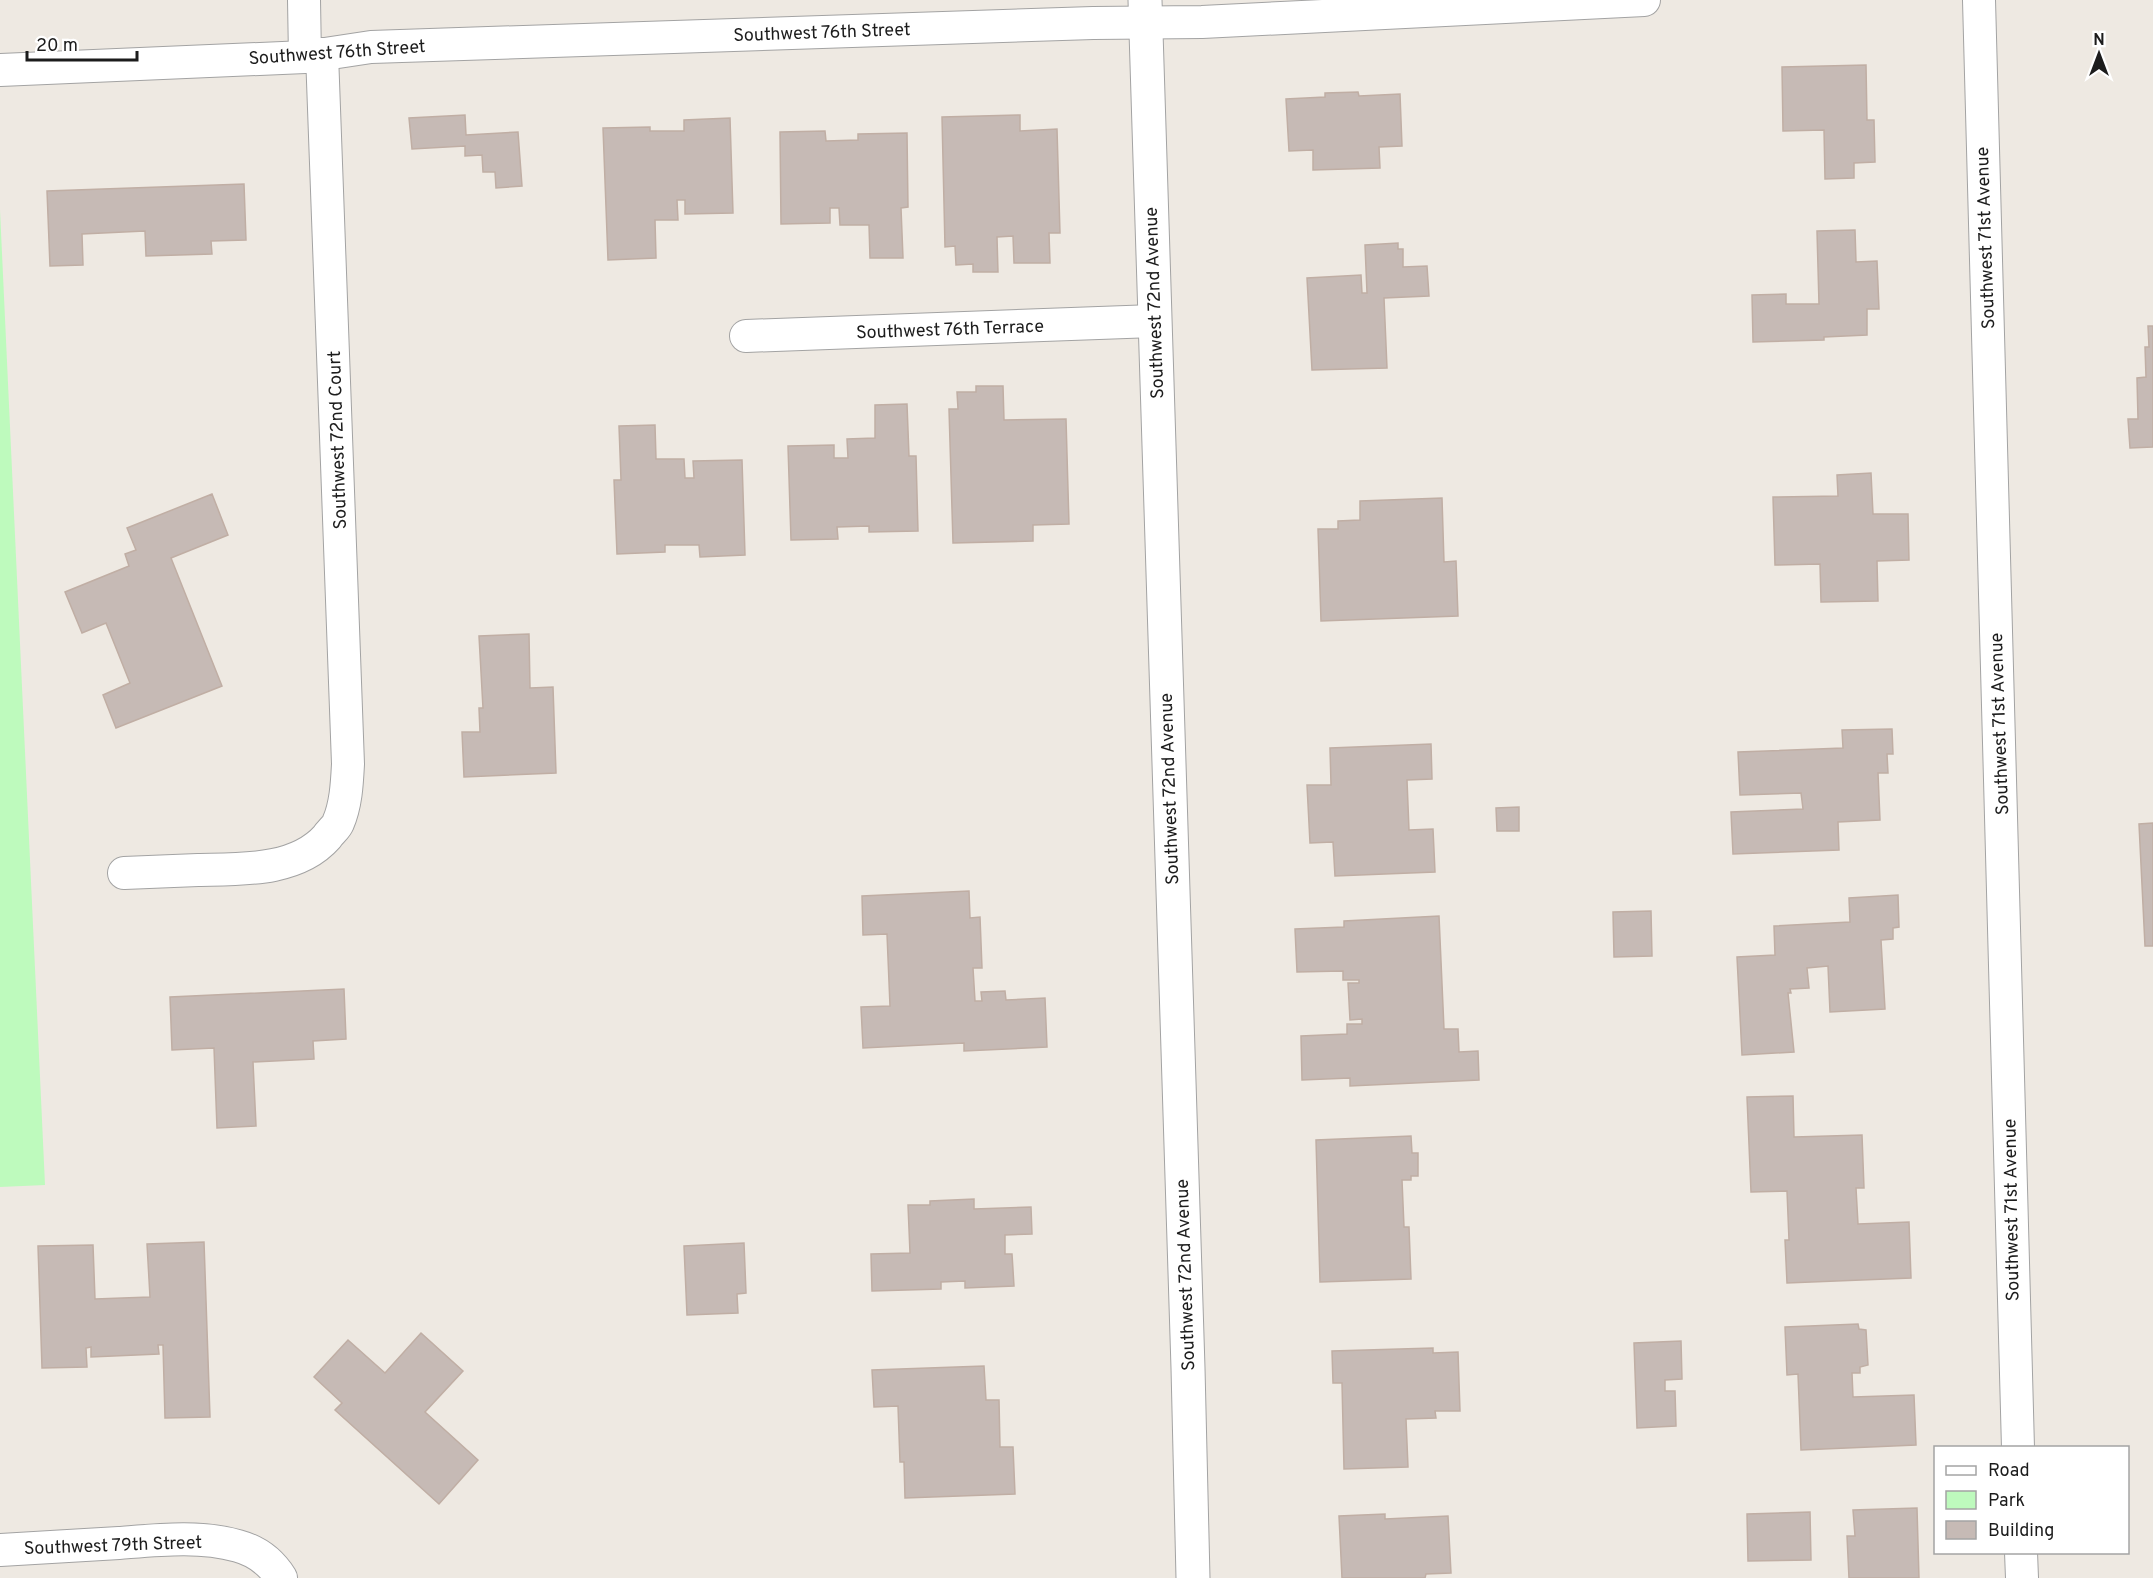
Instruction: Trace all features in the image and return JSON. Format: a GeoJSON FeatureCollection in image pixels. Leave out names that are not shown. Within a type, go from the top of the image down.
{"type":"FeatureCollection","features":[{"type":"Feature","properties":{"kind":"street","name":"Southwest 72nd Court"},"geometry":{"type":"LineString","coordinates":[[124,873],[272,866],[309,852],[324,840],[338,824],[346,794],[348,764],[314,56],[303,0]]}},
{"type":"Feature","properties":{"kind":"street","name":"Southwest 76th Street"},"geometry":{"type":"LineString","coordinates":[[0,70],[314,56],[370,47],[1146,11],[1202,22],[1644,0]]}},
{"type":"Feature","properties":{"kind":"street","name":"Southwest 71st Avenue"},"geometry":{"type":"LineString","coordinates":[[1979,0],[2018,1446]]}},
{"type":"Feature","properties":{"kind":"street","name":"Southwest 72nd Avenue"},"geometry":{"type":"LineString","coordinates":[[1146,11],[1193,1578]]}},
{"type":"Feature","properties":{"kind":"street","name":"Southwest 76th Terrace"},"geometry":{"type":"LineString","coordinates":[[746,336],[1154,321]]}},
{"type":"Feature","properties":{"kind":"street","name":"Southwest 79th Street"},"geometry":{"type":"LineString","coordinates":[[0,1550],[181,1540],[222,1543],[259,1555],[281,1578]]}},
{"type":"Feature","properties":{"kind":"street"},"geometry":{"type":"LineString","coordinates":[[2021,1554],[2022,1578]]}},
{"type":"Feature","properties":{"kind":"green space"},"geometry":{"type":"Polygon","coordinates":[[[0,210],[45,1185],[0,1187],[0,210]]]}},
{"type":"Feature","properties":{"kind":"building"},"geometry":{"type":"Polygon","coordinates":[[[1866,65],[1867,120],[1874,120],[1875,162],[1854,163],[1854,178],[1825,179],[1824,130],[1783,131],[1782,67],[1866,65]]]}},
{"type":"Feature","properties":{"kind":"building"},"geometry":{"type":"Polygon","coordinates":[[[1358,92],[1359,96],[1400,94],[1402,146],[1379,147],[1380,168],[1313,170],[1313,150],[1289,151],[1286,99],[1325,97],[1325,93],[1358,92]]]}},
{"type":"Feature","properties":{"kind":"building"},"geometry":{"type":"Polygon","coordinates":[[[465,115],[466,135],[518,132],[522,186],[496,188],[495,172],[483,172],[482,155],[465,156],[465,146],[412,149],[409,118],[465,115]]]}},
{"type":"Feature","properties":{"kind":"building"},"geometry":{"type":"Polygon","coordinates":[[[1020,115],[1020,131],[1057,129],[1060,233],[1049,233],[1050,263],[1014,263],[1013,236],[997,237],[998,272],[973,272],[973,264],[956,265],[955,246],[945,247],[942,117],[1020,115]]]}},
{"type":"Feature","properties":{"kind":"building"},"geometry":{"type":"Polygon","coordinates":[[[730,118],[733,213],[685,214],[685,200],[677,200],[678,220],[655,220],[656,258],[608,260],[603,128],[650,127],[650,131],[684,131],[684,120],[730,118]]]}},
{"type":"Feature","properties":{"kind":"building"},"geometry":{"type":"Polygon","coordinates":[[[825,131],[826,141],[858,140],[858,134],[907,133],[908,207],[901,208],[903,258],[870,258],[869,225],[840,225],[839,208],[830,208],[830,223],[781,224],[780,132],[825,131]]]}},
{"type":"Feature","properties":{"kind":"building"},"geometry":{"type":"Polygon","coordinates":[[[244,184],[246,240],[211,241],[212,254],[146,256],[145,231],[82,234],[83,265],[50,266],[47,191],[244,184]]]}},
{"type":"Feature","properties":{"kind":"building"},"geometry":{"type":"Polygon","coordinates":[[[1855,230],[1856,262],[1877,261],[1879,309],[1867,309],[1867,335],[1824,337],[1824,340],[1753,342],[1752,295],[1786,294],[1786,304],[1819,304],[1817,231],[1855,230]]]}},
{"type":"Feature","properties":{"kind":"building"},"geometry":{"type":"Polygon","coordinates":[[[1398,243],[1398,249],[1403,249],[1403,267],[1427,266],[1429,296],[1384,298],[1387,368],[1312,370],[1307,278],[1361,275],[1362,293],[1367,293],[1365,245],[1398,243]]]}},
{"type":"Feature","properties":{"kind":"building"},"geometry":{"type":"Polygon","coordinates":[[[2148,326],[2153,326],[2153,447],[2130,448],[2128,419],[2138,419],[2137,378],[2146,377],[2145,347],[2149,347],[2148,326]]]}},
{"type":"Feature","properties":{"kind":"building"},"geometry":{"type":"Polygon","coordinates":[[[976,386],[1003,386],[1004,420],[1066,419],[1069,524],[1033,525],[1033,541],[953,543],[949,409],[958,409],[957,392],[976,392],[976,386]]]}},
{"type":"Feature","properties":{"kind":"building"},"geometry":{"type":"Polygon","coordinates":[[[907,404],[909,456],[916,456],[918,531],[869,532],[869,526],[837,527],[838,539],[791,540],[788,446],[834,445],[834,458],[848,458],[847,439],[875,438],[875,405],[907,404]]]}},
{"type":"Feature","properties":{"kind":"building"},"geometry":{"type":"Polygon","coordinates":[[[655,425],[656,459],[684,459],[685,478],[694,478],[693,461],[742,460],[745,555],[700,557],[699,545],[665,545],[665,552],[617,554],[614,480],[621,480],[619,426],[655,425]]]}},
{"type":"Feature","properties":{"kind":"building"},"geometry":{"type":"Polygon","coordinates":[[[1871,473],[1873,514],[1908,514],[1909,560],[1877,561],[1878,601],[1821,602],[1820,564],[1775,565],[1773,497],[1838,496],[1837,475],[1871,473]]]}},
{"type":"Feature","properties":{"kind":"building"},"geometry":{"type":"Polygon","coordinates":[[[212,494],[228,535],[171,558],[222,686],[116,728],[103,695],[130,683],[106,623],[82,633],[65,592],[129,566],[125,554],[136,550],[127,528],[212,494]]]}},
{"type":"Feature","properties":{"kind":"building"},"geometry":{"type":"Polygon","coordinates":[[[1442,498],[1444,562],[1456,561],[1458,616],[1321,621],[1318,529],[1338,529],[1338,521],[1360,520],[1360,501],[1442,498]]]}},
{"type":"Feature","properties":{"kind":"building"},"geometry":{"type":"Polygon","coordinates":[[[529,634],[530,688],[553,687],[556,773],[464,777],[462,732],[480,732],[479,708],[483,708],[479,636],[529,634]]]}},
{"type":"Feature","properties":{"kind":"building"},"geometry":{"type":"Polygon","coordinates":[[[1892,729],[1893,754],[1887,754],[1888,773],[1878,773],[1880,820],[1838,822],[1839,850],[1733,854],[1731,812],[1803,809],[1801,793],[1740,795],[1738,752],[1843,748],[1842,730],[1892,729]]]}},
{"type":"Feature","properties":{"kind":"building"},"geometry":{"type":"Polygon","coordinates":[[[1431,744],[1432,779],[1407,780],[1409,830],[1433,829],[1435,872],[1335,876],[1333,842],[1310,843],[1307,785],[1331,785],[1330,748],[1431,744]]]}},
{"type":"Feature","properties":{"kind":"building"},"geometry":{"type":"Polygon","coordinates":[[[1519,807],[1519,831],[1497,831],[1496,808],[1519,807]]]}},
{"type":"Feature","properties":{"kind":"building"},"geometry":{"type":"Polygon","coordinates":[[[2153,823],[2153,946],[2145,946],[2139,824],[2153,823]]]}},
{"type":"Feature","properties":{"kind":"building"},"geometry":{"type":"Polygon","coordinates":[[[969,891],[970,918],[980,917],[982,968],[973,968],[975,1001],[982,1001],[981,992],[1005,991],[1006,1000],[1045,998],[1047,1047],[964,1051],[964,1043],[863,1048],[861,1007],[890,1006],[887,934],[863,935],[862,896],[969,891]]]}},
{"type":"Feature","properties":{"kind":"building"},"geometry":{"type":"Polygon","coordinates":[[[1898,895],[1899,927],[1893,928],[1893,939],[1881,940],[1885,1009],[1830,1012],[1828,966],[1807,968],[1809,988],[1790,989],[1791,993],[1788,993],[1794,1052],[1742,1055],[1737,957],[1775,955],[1774,926],[1850,922],[1849,898],[1898,895]]]}},
{"type":"Feature","properties":{"kind":"building"},"geometry":{"type":"Polygon","coordinates":[[[1651,911],[1652,956],[1614,957],[1613,912],[1651,911]]]}},
{"type":"Feature","properties":{"kind":"building"},"geometry":{"type":"Polygon","coordinates":[[[1439,916],[1444,1029],[1458,1029],[1459,1052],[1478,1051],[1479,1080],[1350,1086],[1350,1078],[1302,1080],[1301,1036],[1347,1034],[1347,1024],[1362,1024],[1362,1019],[1350,1020],[1348,983],[1359,983],[1359,980],[1343,980],[1343,971],[1297,972],[1295,929],[1344,927],[1344,921],[1439,916]]]}},
{"type":"Feature","properties":{"kind":"building"},"geometry":{"type":"Polygon","coordinates":[[[344,989],[346,1039],[313,1041],[314,1059],[253,1062],[256,1126],[217,1128],[214,1048],[172,1050],[170,997],[344,989]]]}},
{"type":"Feature","properties":{"kind":"building"},"geometry":{"type":"Polygon","coordinates":[[[1793,1096],[1794,1137],[1862,1135],[1864,1188],[1856,1188],[1858,1224],[1909,1222],[1911,1278],[1787,1283],[1785,1240],[1789,1240],[1787,1191],[1751,1192],[1747,1097],[1793,1096]]]}},
{"type":"Feature","properties":{"kind":"building"},"geometry":{"type":"Polygon","coordinates":[[[1411,1136],[1412,1153],[1418,1153],[1418,1176],[1411,1176],[1411,1180],[1402,1180],[1404,1227],[1409,1227],[1411,1279],[1320,1282],[1316,1140],[1411,1136]]]}},
{"type":"Feature","properties":{"kind":"building"},"geometry":{"type":"Polygon","coordinates":[[[974,1199],[974,1209],[1031,1207],[1032,1234],[1005,1235],[1005,1254],[1012,1254],[1014,1286],[965,1288],[965,1281],[941,1282],[941,1289],[872,1291],[871,1254],[910,1253],[908,1205],[930,1205],[930,1201],[974,1199]]]}},
{"type":"Feature","properties":{"kind":"building"},"geometry":{"type":"Polygon","coordinates":[[[204,1242],[210,1417],[165,1418],[163,1345],[158,1345],[159,1354],[91,1357],[91,1347],[86,1348],[87,1367],[42,1368],[38,1246],[93,1245],[95,1299],[150,1297],[147,1244],[204,1242]]]}},
{"type":"Feature","properties":{"kind":"building"},"geometry":{"type":"Polygon","coordinates":[[[744,1243],[746,1293],[737,1294],[738,1313],[687,1315],[684,1246],[744,1243]]]}},
{"type":"Feature","properties":{"kind":"building"},"geometry":{"type":"Polygon","coordinates":[[[1858,1324],[1859,1329],[1866,1330],[1868,1365],[1860,1367],[1860,1373],[1852,1373],[1853,1397],[1914,1395],[1916,1445],[1801,1450],[1798,1374],[1787,1375],[1785,1327],[1858,1324]]]}},
{"type":"Feature","properties":{"kind":"building"},"geometry":{"type":"Polygon","coordinates":[[[421,1333],[463,1371],[425,1412],[478,1460],[439,1504],[335,1410],[342,1403],[314,1377],[348,1340],[385,1373],[421,1333]]]}},
{"type":"Feature","properties":{"kind":"building"},"geometry":{"type":"Polygon","coordinates":[[[1681,1341],[1682,1379],[1665,1380],[1665,1391],[1675,1391],[1676,1426],[1637,1428],[1634,1343],[1681,1341]]]}},
{"type":"Feature","properties":{"kind":"building"},"geometry":{"type":"Polygon","coordinates":[[[1433,1348],[1433,1353],[1458,1352],[1460,1411],[1435,1411],[1436,1418],[1406,1419],[1408,1467],[1344,1469],[1342,1383],[1333,1383],[1332,1351],[1433,1348]]]}},
{"type":"Feature","properties":{"kind":"building"},"geometry":{"type":"Polygon","coordinates":[[[984,1366],[986,1400],[999,1400],[1000,1447],[1013,1447],[1015,1494],[905,1498],[904,1462],[900,1462],[898,1406],[874,1407],[872,1370],[984,1366]]]}},
{"type":"Feature","properties":{"kind":"building"},"geometry":{"type":"Polygon","coordinates":[[[1917,1508],[1919,1578],[1849,1578],[1847,1536],[1855,1536],[1853,1510],[1917,1508]]]}},
{"type":"Feature","properties":{"kind":"building"},"geometry":{"type":"Polygon","coordinates":[[[1810,1512],[1811,1560],[1748,1561],[1747,1514],[1810,1512]]]}},
{"type":"Feature","properties":{"kind":"building"},"geometry":{"type":"Polygon","coordinates":[[[1385,1514],[1385,1519],[1448,1516],[1451,1573],[1426,1574],[1425,1578],[1342,1578],[1339,1516],[1385,1514]]]}}]}
